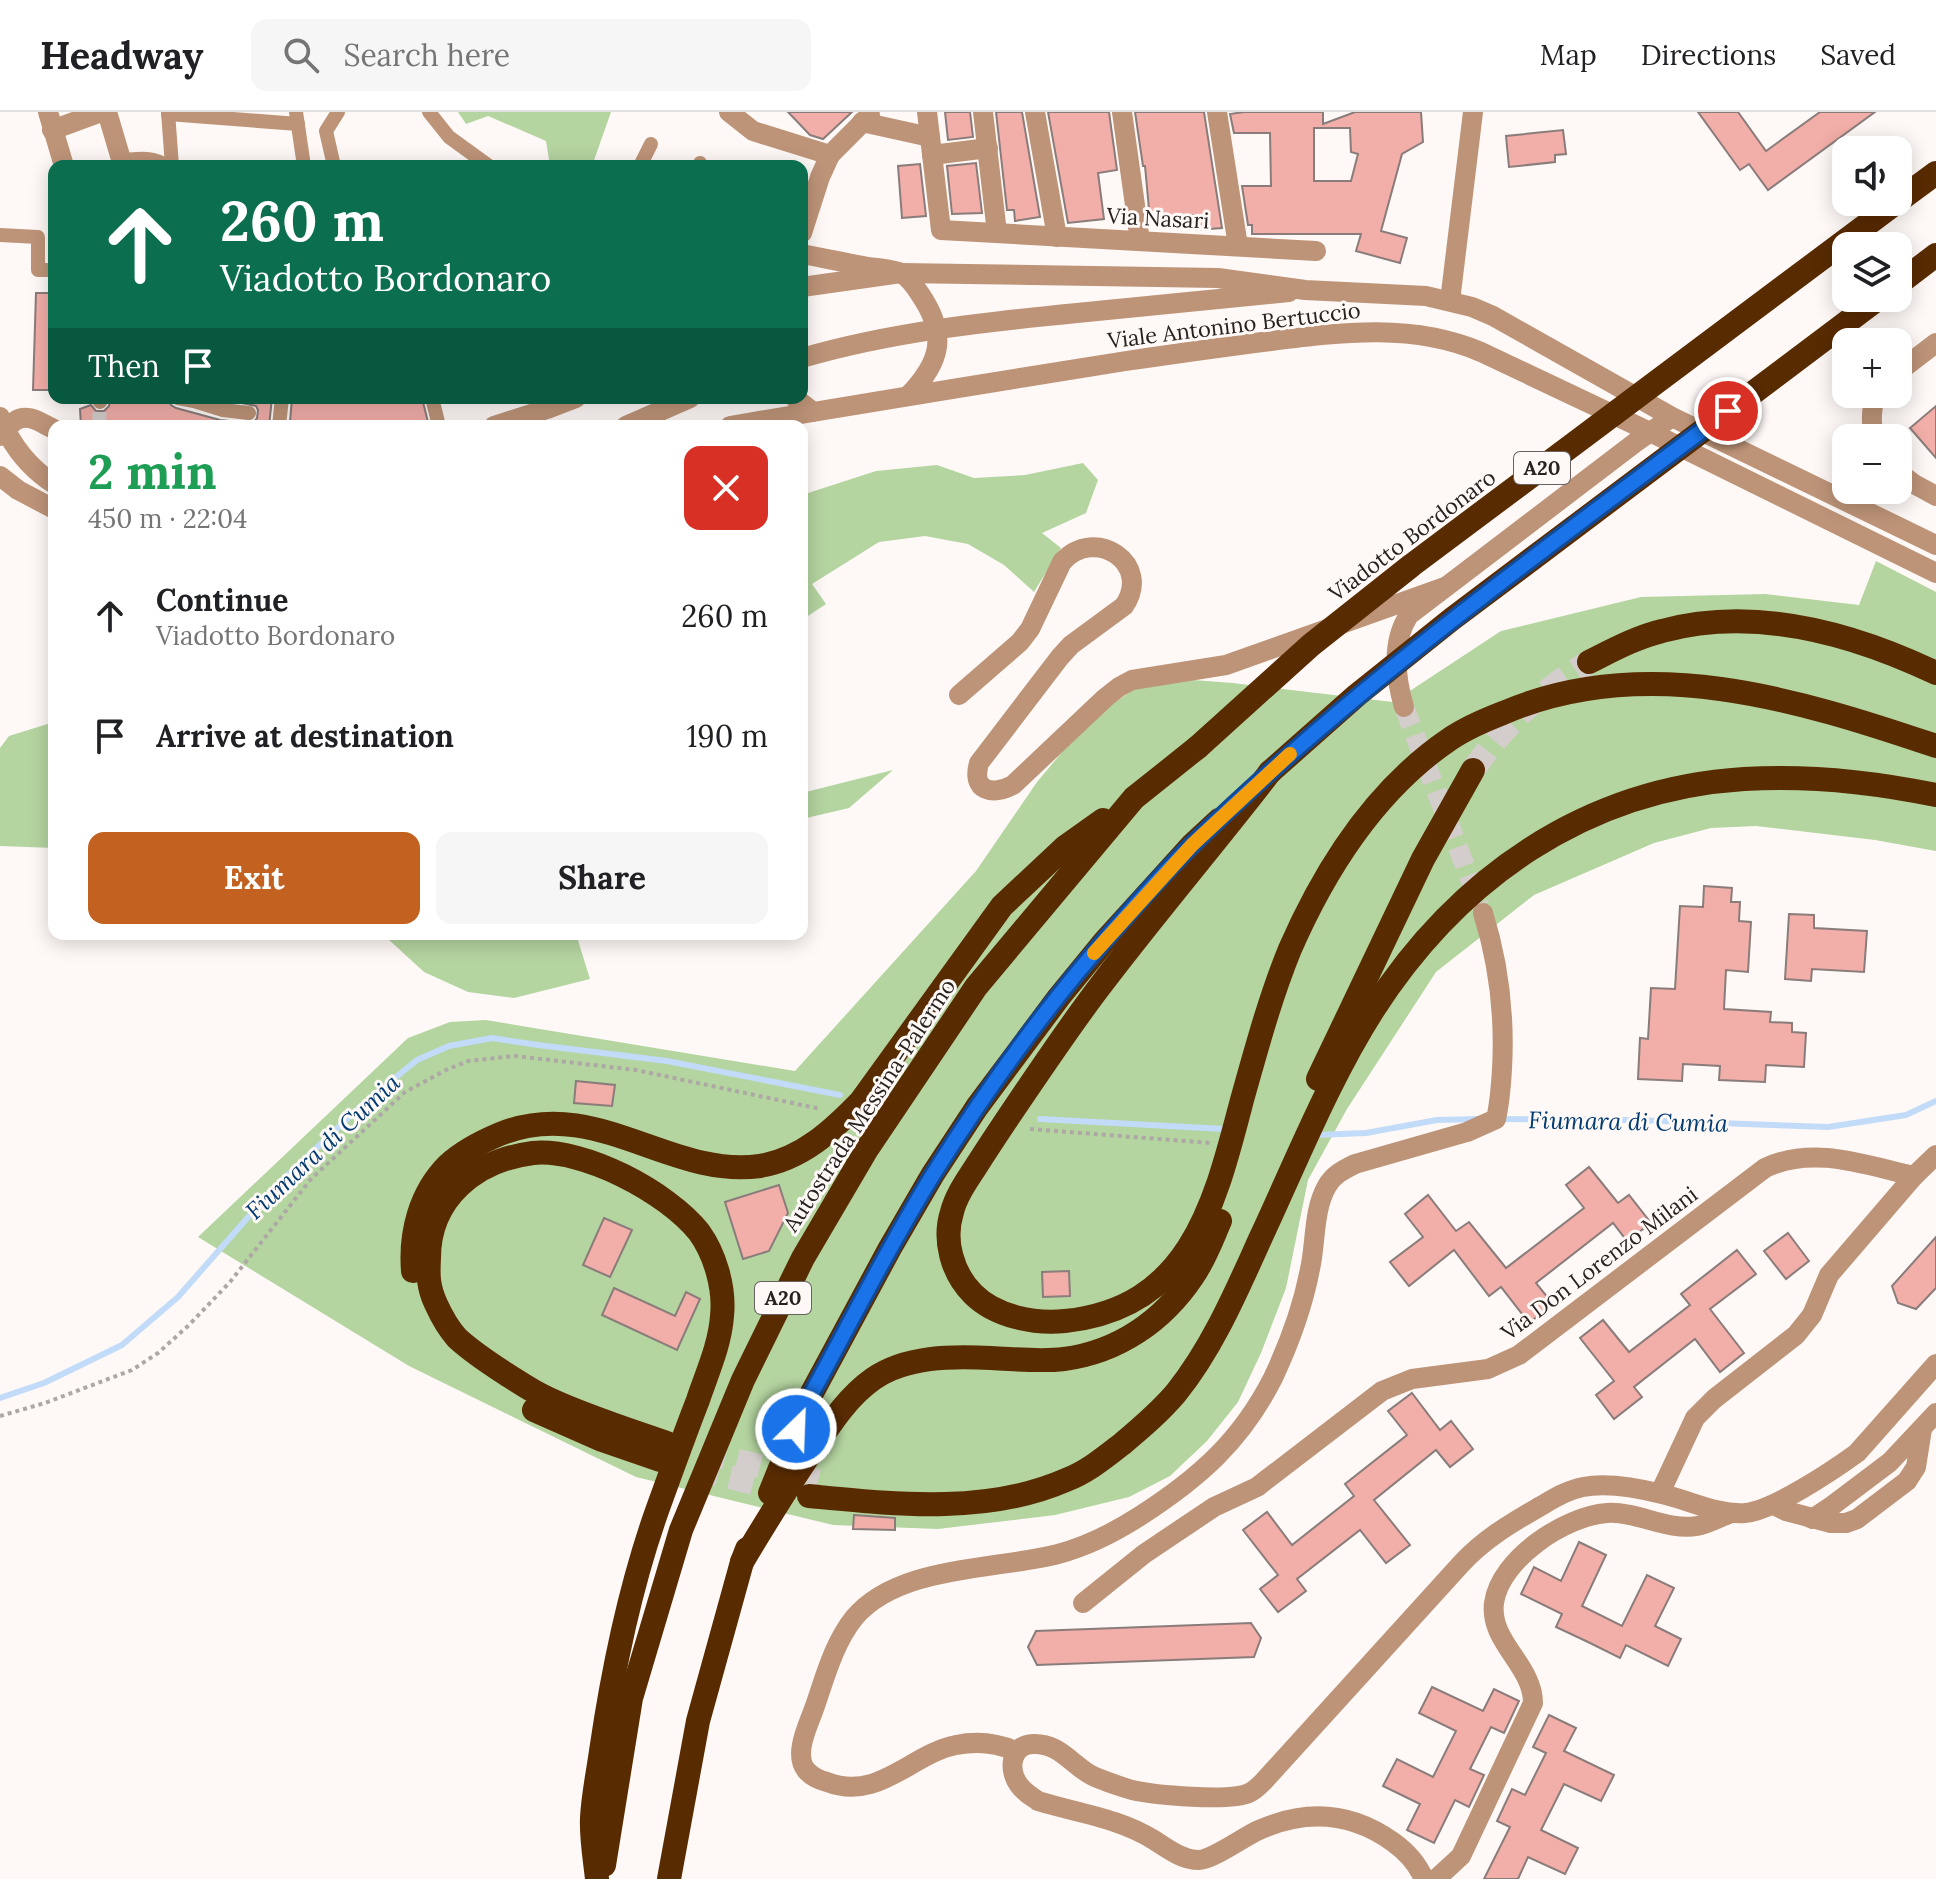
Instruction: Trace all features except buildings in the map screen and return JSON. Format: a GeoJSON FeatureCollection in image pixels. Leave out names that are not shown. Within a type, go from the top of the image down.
{"type":"FeatureCollection","features":[{"type":"Feature","properties":{"kind":"highway","name":"Viadotto Bordonaro"},"geometry":{"type":"LineString","coordinates":[[1912,191],[1936,173]]}},
{"type":"Feature","properties":{"kind":"highway","name":"Viadotto Bordonaro"},"geometry":{"type":"LineString","coordinates":[[1198,747],[1311,645],[1412,565],[1878,216]]}},
{"type":"Feature","properties":{"kind":"highway"},"geometry":{"type":"LineString","coordinates":[[1912,273],[1936,255]]}},
{"type":"Feature","properties":{"kind":"highway"},"geometry":{"type":"LineString","coordinates":[[669,1879],[698,1721],[742,1562],[807,1402],[933,1174],[977,1107],[1059,997],[1192,845],[1357,695],[1452,619],[1860,312]]}},
{"type":"Feature","properties":{"kind":"highway"},"geometry":{"type":"LineString","coordinates":[[1589,662],[1661,631],[1694,624],[1749,621],[1849,639],[1936,673]]}},
{"type":"Feature","properties":{"kind":"highway"},"geometry":{"type":"LineString","coordinates":[[1270,772],[1083,1009],[989,1145],[960,1193],[950,1222],[950,1253],[964,1283],[988,1306],[1030,1320],[1057,1322],[1097,1316],[1136,1300],[1178,1263],[1205,1221],[1213,1201],[1278,982],[1320,888],[1357,831],[1399,782],[1448,740],[1474,725],[1524,704],[1574,690],[1630,684],[1680,684],[1806,706],[1936,746]]}},
{"type":"Feature","properties":{"kind":"highway"},"geometry":{"type":"LineString","coordinates":[[742,1562],[793,1478],[844,1406],[874,1379],[909,1362],[970,1357],[1063,1359],[1109,1348],[1151,1323],[1181,1291],[1205,1255],[1226,1207],[1291,986],[1323,915],[1368,841],[1412,791],[1457,752],[1507,726],[1554,710],[1599,702],[1653,698],[1702,701],[1766,711],[1838,728],[1936,762]]}},
{"type":"Feature","properties":{"kind":"highway","name":"Autostrada Messina-Palermo"},"geometry":{"type":"LineString","coordinates":[[599,1879],[631,1698],[681,1530],[749,1366],[803,1258],[867,1149],[967,999],[1134,798],[1198,747]]}},
{"type":"Feature","properties":{"kind":"highway"},"geometry":{"type":"LineString","coordinates":[[1473,770],[1417,872],[1326,1062],[1215,1307],[1177,1370],[1151,1400],[1088,1451],[1060,1467],[1017,1482],[962,1490],[813,1488],[883,1503],[962,1503],[1020,1495],[1066,1480],[1095,1465],[1142,1427],[1175,1394],[1214,1335],[1341,1069],[1372,1012],[1430,935],[1469,896],[1512,860],[1582,821],[1621,805],[1664,791],[1700,784],[1755,779],[1824,779],[1936,795]]}},
{"type":"Feature","properties":{"kind":"highway"},"geometry":{"type":"LineString","coordinates":[[599,1879],[592,1820],[610,1693],[652,1525],[716,1346],[722,1314],[713,1256],[698,1232],[657,1196],[626,1176],[564,1155],[536,1153],[515,1156],[475,1173],[447,1197],[435,1220],[429,1249],[428,1285],[455,1336],[483,1360],[545,1398],[664,1452],[602,1440],[536,1411],[478,1376],[442,1343],[415,1290],[412,1268],[417,1217],[429,1190],[457,1156],[482,1141],[539,1124],[574,1124],[722,1166],[761,1165],[798,1153],[838,1125],[861,1101],[1002,906],[1065,847],[1134,798]]}},
{"type":"Feature","properties":{"kind":"street"},"geometry":{"type":"LineString","coordinates":[[62,160],[50,121],[104,112],[122,160]]}},
{"type":"Feature","properties":{"kind":"street"},"geometry":{"type":"LineString","coordinates":[[333,160],[326,131],[338,112]]}},
{"type":"Feature","properties":{"kind":"street"},"geometry":{"type":"LineString","coordinates":[[429,112],[449,137],[481,160]]}},
{"type":"Feature","properties":{"kind":"street"},"geometry":{"type":"LineString","coordinates":[[729,112],[753,131],[830,155]]}},
{"type":"Feature","properties":{"kind":"street","name":"Via Nasari"},"geometry":{"type":"LineString","coordinates":[[927,112],[941,230],[1316,251]]}},
{"type":"Feature","properties":{"kind":"street"},"geometry":{"type":"LineString","coordinates":[[983,112],[997,233]]}},
{"type":"Feature","properties":{"kind":"street"},"geometry":{"type":"LineString","coordinates":[[1035,112],[1057,237]]}},
{"type":"Feature","properties":{"kind":"street"},"geometry":{"type":"LineString","coordinates":[[1122,112],[1140,241]]}},
{"type":"Feature","properties":{"kind":"street"},"geometry":{"type":"LineString","coordinates":[[1217,112],[1238,246]]}},
{"type":"Feature","properties":{"kind":"street"},"geometry":{"type":"LineString","coordinates":[[1450,301],[1473,112]]}},
{"type":"Feature","properties":{"kind":"street"},"geometry":{"type":"LineString","coordinates":[[169,160],[168,113],[268,123],[297,118],[303,160]]}},
{"type":"Feature","properties":{"kind":"street"},"geometry":{"type":"LineString","coordinates":[[808,214],[830,155],[868,117],[931,146],[988,148]]}},
{"type":"Feature","properties":{"kind":"street"},"geometry":{"type":"LineString","coordinates":[[643,160],[651,144]]}},
{"type":"Feature","properties":{"kind":"street"},"geometry":{"type":"LineString","coordinates":[[0,235],[38,237],[38,270],[48,270]]}},
{"type":"Feature","properties":{"kind":"street"},"geometry":{"type":"LineString","coordinates":[[808,255],[901,273],[914,285],[933,315],[938,330],[937,354],[923,381],[908,396]]}},
{"type":"Feature","properties":{"kind":"street"},"geometry":{"type":"LineString","coordinates":[[808,286],[901,273],[1218,278],[1305,290]]}},
{"type":"Feature","properties":{"kind":"street","name":"Viale Antonino Bertuccio"},"geometry":{"type":"LineString","coordinates":[[808,356],[853,345],[1008,320],[1305,290],[1403,294],[1450,301],[1493,316],[1672,417],[1936,545]]}},
{"type":"Feature","properties":{"kind":"street","name":"Viale Antonino Bertuccio"},"geometry":{"type":"LineString","coordinates":[[766,420],[1215,348],[1323,335],[1379,332],[1424,335],[1465,345],[1936,573]]}},
{"type":"Feature","properties":{"kind":"street"},"geometry":{"type":"LineString","coordinates":[[1912,361],[1936,343]]}},
{"type":"Feature","properties":{"kind":"street"},"geometry":{"type":"LineString","coordinates":[[204,404],[249,413]]}},
{"type":"Feature","properties":{"kind":"street"},"geometry":{"type":"LineString","coordinates":[[513,420],[560,404]]}},
{"type":"Feature","properties":{"kind":"street"},"geometry":{"type":"LineString","coordinates":[[640,420],[676,404]]}},
{"type":"Feature","properties":{"kind":"street"},"geometry":{"type":"LineString","coordinates":[[803,404],[813,412]]}},
{"type":"Feature","properties":{"kind":"street"},"geometry":{"type":"LineString","coordinates":[[1404,707],[1397,673],[1397,642],[1401,627],[1409,615],[1672,417]]}},
{"type":"Feature","properties":{"kind":"street"},"geometry":{"type":"LineString","coordinates":[[48,426],[33,418],[20,419],[1,429],[29,465],[48,479]]}},
{"type":"Feature","properties":{"kind":"street"},"geometry":{"type":"LineString","coordinates":[[0,476],[48,506]]}},
{"type":"Feature","properties":{"kind":"street"},"geometry":{"type":"LineString","coordinates":[[1912,482],[1936,496]]}},
{"type":"Feature","properties":{"kind":"street"},"geometry":{"type":"LineString","coordinates":[[959,695],[1020,642],[1030,629],[1062,562],[1068,555],[1089,547],[1113,551],[1122,558],[1131,578],[1130,598],[1060,657],[979,763],[977,779],[980,786],[987,790],[996,791],[1013,785],[1105,698],[1132,680],[1226,665],[1445,587]]}},
{"type":"Feature","properties":{"kind":"street"},"geometry":{"type":"LineString","coordinates":[[1015,1751],[1001,1745],[955,1745],[930,1755],[892,1777],[853,1787],[818,1779],[804,1766],[802,1756],[805,1735],[838,1643],[863,1608],[898,1587],[933,1576],[1042,1558],[1081,1546],[1120,1528],[1188,1483],[1237,1436],[1274,1377],[1304,1294],[1322,1197],[1333,1178],[1355,1164],[1467,1132],[1496,1119],[1501,1091],[1503,1006],[1500,980],[1483,913]]}},
{"type":"Feature","properties":{"kind":"street"},"geometry":{"type":"LineString","coordinates":[[1660,1493],[1695,1418],[1714,1399],[1796,1335],[1812,1315],[1829,1275],[1914,1176],[1936,1155]]}},
{"type":"Feature","properties":{"kind":"street","name":"Via Don Lorenzo Milani"},"geometry":{"type":"LineString","coordinates":[[1083,1603],[1144,1554],[1214,1507],[1257,1487],[1382,1391],[1412,1379],[1488,1369],[1519,1355],[1765,1168],[1791,1159],[1822,1157],[1914,1176]]}},
{"type":"Feature","properties":{"kind":"street"},"geometry":{"type":"LineString","coordinates":[[1424,1879],[1402,1849],[1367,1826],[1343,1818],[1315,1817],[1280,1823],[1248,1836],[1209,1858],[1187,1858],[1117,1822],[1038,1801],[1027,1794],[1015,1777],[1012,1769],[1015,1751],[1034,1744],[1057,1749],[1093,1776],[1132,1790],[1226,1797],[1247,1794],[1263,1782],[1461,1564],[1499,1530],[1572,1490],[1601,1485],[1660,1493],[1731,1513],[1746,1513],[1774,1505],[1857,1453],[1936,1364]]}},
{"type":"Feature","properties":{"kind":"street"},"geometry":{"type":"LineString","coordinates":[[1774,1505],[1812,1519],[1890,1462],[1936,1413]]}},
{"type":"Feature","properties":{"kind":"street"},"geometry":{"type":"LineString","coordinates":[[1436,1879],[1461,1856],[1533,1703],[1530,1684],[1503,1639],[1494,1616],[1498,1590],[1517,1559],[1540,1540],[1596,1515],[1622,1513],[1669,1524],[1698,1526],[1731,1513]]}},
{"type":"Feature","properties":{"kind":"path"},"geometry":{"type":"LineString","coordinates":[[0,1416],[45,1403],[132,1370],[158,1353],[230,1282],[322,1168],[405,1092],[468,1061],[515,1056],[636,1070],[827,1111]]}},
{"type":"Feature","properties":{"kind":"path"},"geometry":{"type":"LineString","coordinates":[[1030,1129],[1221,1144]]}},
{"type":"Feature","properties":{"kind":"green space"},"geometry":{"type":"Polygon","coordinates":[[[458,112],[611,112],[594,160],[549,160],[546,141],[488,116],[466,124],[458,112]]]}},
{"type":"Feature","properties":{"kind":"green space"},"geometry":{"type":"Polygon","coordinates":[[[1083,463],[1098,480],[1086,513],[1042,533],[1061,548],[1034,592],[1004,565],[968,544],[925,536],[879,542],[812,584],[826,604],[808,616],[808,493],[876,471],[937,465],[974,478],[1025,475],[1083,463]]]}},
{"type":"Feature","properties":{"kind":"green space"},"geometry":{"type":"Polygon","coordinates":[[[1876,561],[1936,592],[1936,851],[1875,840],[1756,826],[1711,828],[1654,843],[1534,895],[1436,972],[1347,1109],[1308,1180],[1286,1288],[1238,1402],[1207,1441],[1170,1476],[1129,1497],[1055,1515],[938,1529],[833,1525],[636,1477],[409,1366],[198,1237],[408,1038],[450,1022],[486,1020],[795,1071],[976,871],[1037,782],[1089,720],[1139,686],[1193,680],[1393,702],[1501,631],[1641,597],[1765,594],[1859,605],[1876,561]]]}},
{"type":"Feature","properties":{"kind":"green space"},"geometry":{"type":"Polygon","coordinates":[[[48,724],[48,848],[0,846],[0,748],[9,736],[48,724]]]}},
{"type":"Feature","properties":{"kind":"green space"},"geometry":{"type":"Polygon","coordinates":[[[893,770],[849,808],[808,818],[808,791],[893,770]]]}},
{"type":"Feature","properties":{"kind":"green space"},"geometry":{"type":"Polygon","coordinates":[[[389,940],[578,940],[590,979],[514,998],[468,992],[424,972],[389,940]]]}},
{"type":"Feature","properties":{"kind":"waterway","name":"Fiumara di Cumia"},"geometry":{"type":"LineString","coordinates":[[0,1398],[44,1383],[122,1345],[178,1297],[271,1191],[363,1104],[417,1060],[449,1046],[492,1038],[667,1061],[840,1095]]}},
{"type":"Feature","properties":{"kind":"waterway","name":"Fiumara di Cumia"},"geometry":{"type":"LineString","coordinates":[[1498,1119],[1828,1127],[1906,1115],[1936,1101]]}},
{"type":"Feature","properties":{"kind":"waterway","name":"Fiumara di Cumia"},"geometry":{"type":"LineString","coordinates":[[1040,1119],[1224,1129]]}},
{"type":"Feature","properties":{"kind":"waterway","name":"Fiumara di Cumia"},"geometry":{"type":"LineString","coordinates":[[1316,1135],[1366,1133],[1437,1120],[1479,1119]]}},
{"type":"Feature","properties":{"kind":"tunnel"},"geometry":{"type":"LineString","coordinates":[[99,420],[100,404]]}},
{"type":"Feature","properties":{"kind":"tunnel"},"geometry":{"type":"LineString","coordinates":[[1473,770],[1498,737],[1525,710],[1589,662]]}},
{"type":"Feature","properties":{"kind":"tunnel"},"geometry":{"type":"LineString","coordinates":[[1404,707],[1480,905]]}},
{"type":"Feature","properties":{"kind":"tunnel"},"geometry":{"type":"LineString","coordinates":[[667,1443],[818,1481]]}},
{"type":"Feature","properties":{"kind":"tunnel"},"geometry":{"type":"LineString","coordinates":[[660,1460],[790,1492]]}},
{"type":"Feature","properties":{"kind":"slow traffic"},"geometry":{"type":"LineString","coordinates":[[1094,953],[1192,845],[1290,754]]}},
{"type":"Feature","properties":{"kind":"route"},"geometry":{"type":"LineString","coordinates":[[796,1429],[807,1402],[890,1248],[977,1107],[1104,942],[1192,845],[1357,695],[1452,619],[1728,411]]}}]}
